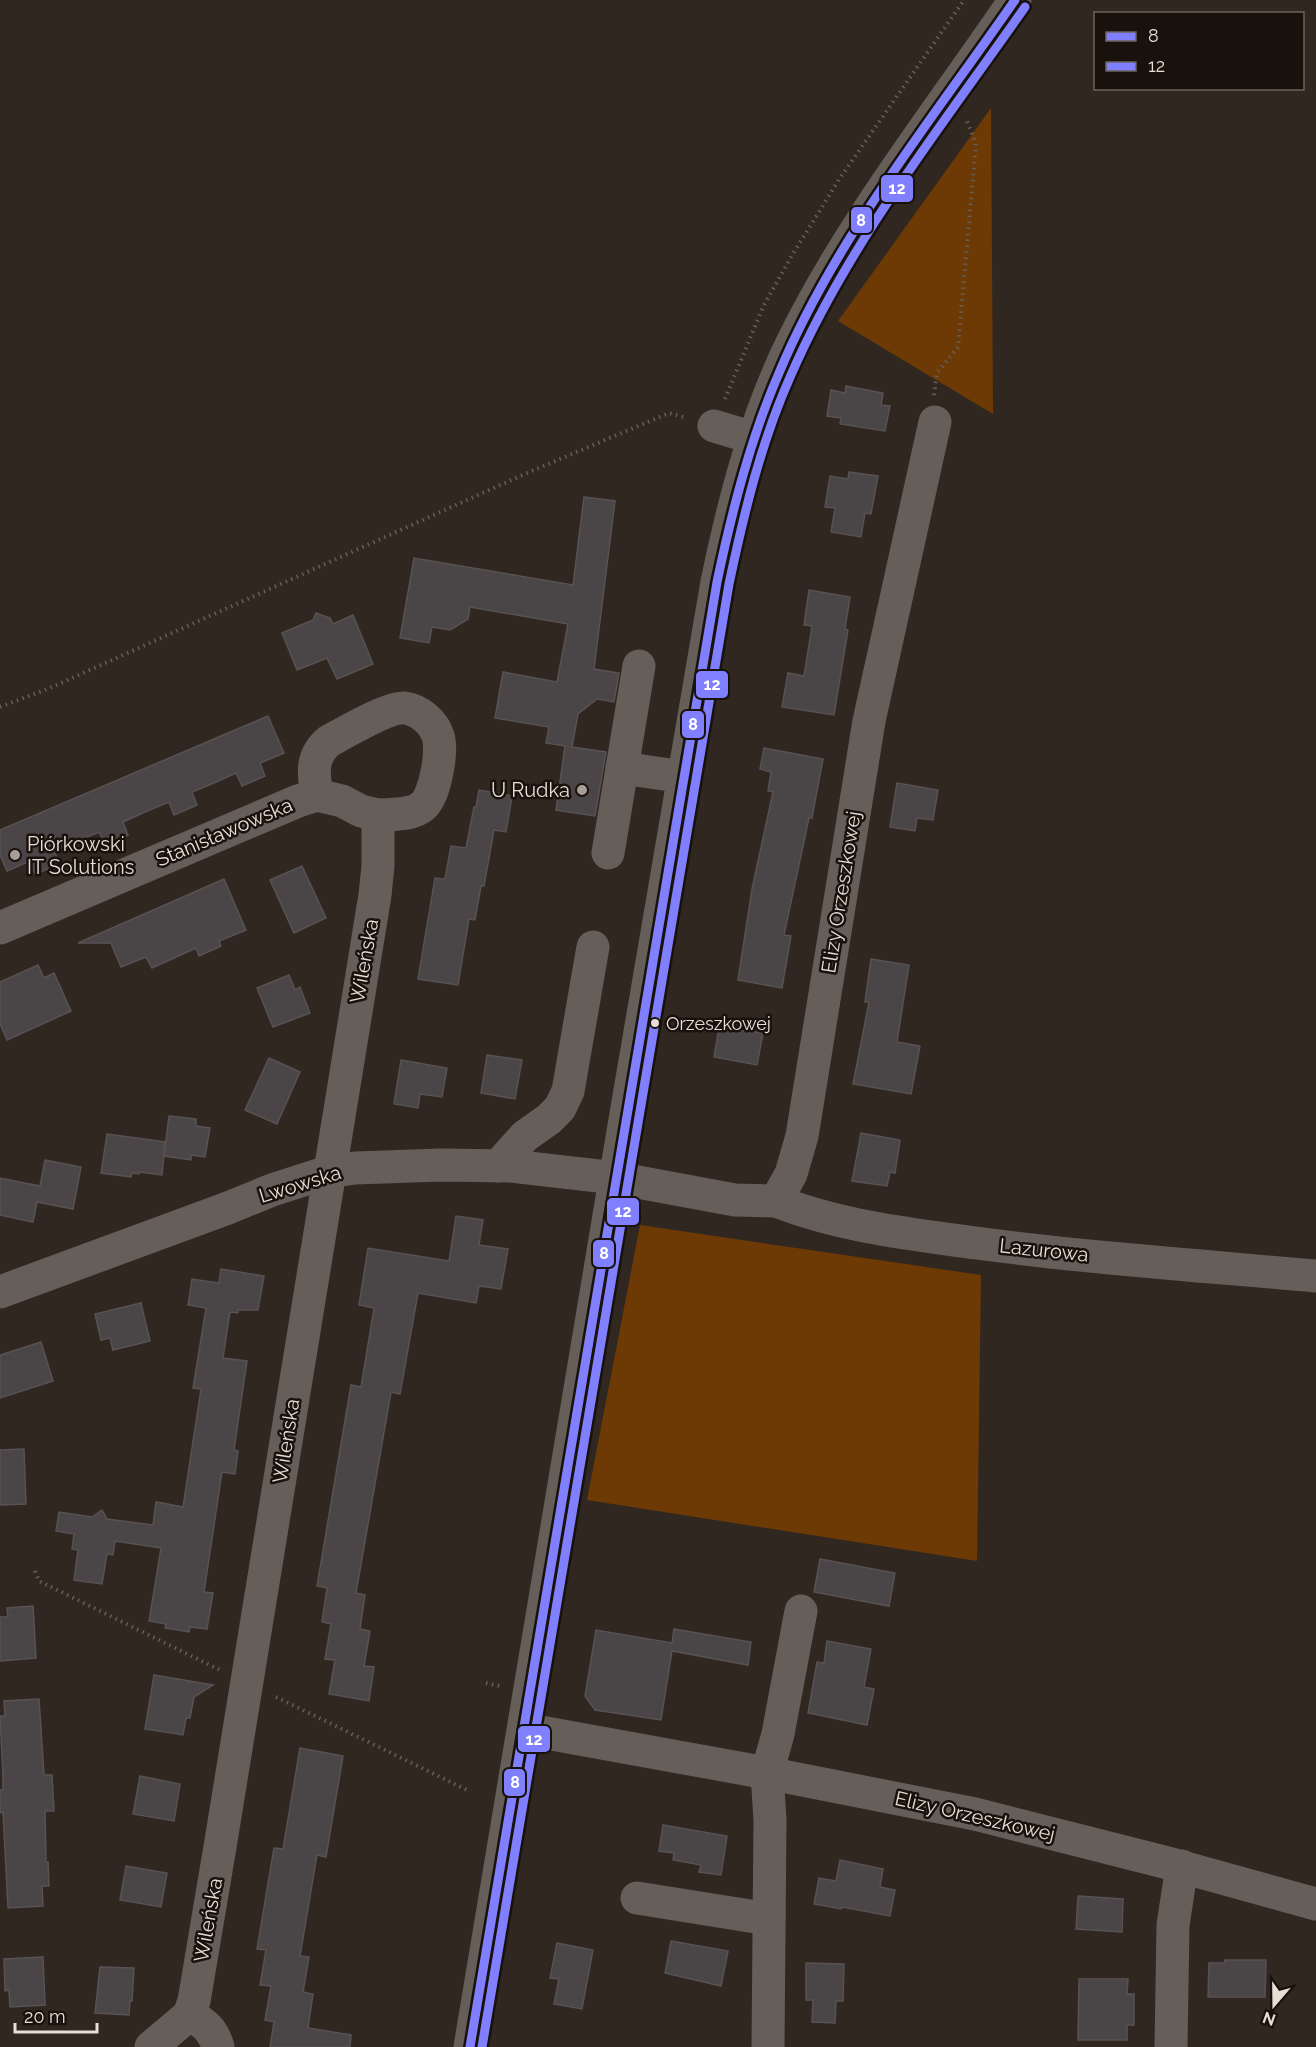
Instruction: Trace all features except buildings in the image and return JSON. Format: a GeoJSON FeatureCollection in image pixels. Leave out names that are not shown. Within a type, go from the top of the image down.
{"type":"FeatureCollection","features":[{"type":"Feature","properties":{"kind":"street"},"geometry":{"type":"LineString","coordinates":[[470,2047],[684,777],[723,554],[735,502],[754,438],[792,344],[839,258],[943,102],[1015,0]]}},
{"type":"Feature","properties":{"kind":"street","name":"Elizy Orzeszkowej"},"geometry":{"type":"LineString","coordinates":[[776,1201],[791,1173],[802,1136],[869,721],[935,422]]}},
{"type":"Feature","properties":{"kind":"street"},"geometry":{"type":"LineString","coordinates":[[714,426],[754,438]]}},
{"type":"Feature","properties":{"kind":"street"},"geometry":{"type":"LineString","coordinates":[[608,853],[639,666]]}},
{"type":"Feature","properties":{"kind":"street"},"geometry":{"type":"LineString","coordinates":[[404,708],[419,713],[431,722],[439,738],[438,775],[432,792],[423,806],[409,813],[378,815],[361,811],[342,801],[317,795],[312,772],[321,748],[329,741],[390,711],[404,708]]}},
{"type":"Feature","properties":{"kind":"street"},"geometry":{"type":"LineString","coordinates":[[622,768],[684,777]]}},
{"type":"Feature","properties":{"kind":"street","name":"Stanisławowska"},"geometry":{"type":"LineString","coordinates":[[0,928],[298,801],[317,795]]}},
{"type":"Feature","properties":{"kind":"street","name":"Wileńska"},"geometry":{"type":"LineString","coordinates":[[189,2015],[194,2001],[248,1684],[328,1172],[375,895],[378,866],[378,815]]}},
{"type":"Feature","properties":{"kind":"street"},"geometry":{"type":"LineString","coordinates":[[498,1166],[525,1136],[560,1108],[568,1091],[593,947]]}},
{"type":"Feature","properties":{"kind":"street","name":"Lwowska"},"geometry":{"type":"LineString","coordinates":[[0,1292],[272,1190],[328,1172],[355,1168],[498,1166],[616,1178]]}},
{"type":"Feature","properties":{"kind":"street"},"geometry":{"type":"LineString","coordinates":[[616,1178],[735,1200],[776,1201]]}},
{"type":"Feature","properties":{"kind":"street","name":"Lazurowa"},"geometry":{"type":"LineString","coordinates":[[776,1201],[807,1213],[903,1233],[1029,1250],[1316,1276]]}},
{"type":"Feature","properties":{"kind":"street"},"geometry":{"type":"LineString","coordinates":[[768,2047],[770,1820],[766,1773],[778,1734],[801,1611]]}},
{"type":"Feature","properties":{"kind":"street","name":"Elizy Orzeszkowej"},"geometry":{"type":"LineString","coordinates":[[524,1729],[975,1814],[1182,1866],[1316,1904]]}},
{"type":"Feature","properties":{"kind":"street"},"geometry":{"type":"LineString","coordinates":[[1171,2047],[1173,1925],[1182,1866]]}},
{"type":"Feature","properties":{"kind":"street"},"geometry":{"type":"LineString","coordinates":[[637,1898],[769,1919]]}},
{"type":"Feature","properties":{"kind":"street"},"geometry":{"type":"LineString","coordinates":[[152,2047],[189,2015],[204,2022],[212,2030],[218,2047]]}},
{"type":"Feature","properties":{"kind":"path"},"geometry":{"type":"LineString","coordinates":[[935,422],[933,399],[937,373],[958,347],[976,144],[967,121],[943,102]]}},
{"type":"Feature","properties":{"kind":"path"},"geometry":{"type":"LineString","coordinates":[[0,707],[50,688],[527,473],[669,413],[714,426]]}},
{"type":"Feature","properties":{"kind":"shaded area"},"geometry":{"type":"Polygon","coordinates":[[[991,108],[993,414],[838,321],[991,108]]]}},
{"type":"Feature","properties":{"kind":"shaded area"},"geometry":{"type":"Polygon","coordinates":[[[640,1225],[981,1275],[977,1561],[587,1500],[640,1225]]]}},
{"type":"Feature","properties":{"kind":"transit line","name":"8"},"geometry":{"type":"LineString","coordinates":[[470,2047],[717,582],[736,502],[751,450],[779,373],[828,274],[887,180],[1015,0]]}},
{"type":"Feature","properties":{"kind":"transit line","name":"12"},"geometry":{"type":"LineString","coordinates":[[482,2047],[729,584],[747,504],[780,400],[814,326],[840,278],[899,186],[1025,7]]}},
{"type":"Feature","properties":{"kind":"place","name":"U Rudka"},"geometry":{"type":"Point","coordinates":[582,790]}},
{"type":"Feature","properties":{"kind":"place","name":"Piórkowski IT Solutions"},"geometry":{"type":"Point","coordinates":[15,855]}},
{"type":"Feature","properties":{"kind":"place","name":"Orzeszkowej"},"geometry":{"type":"Point","coordinates":[655,1023]}}]}
